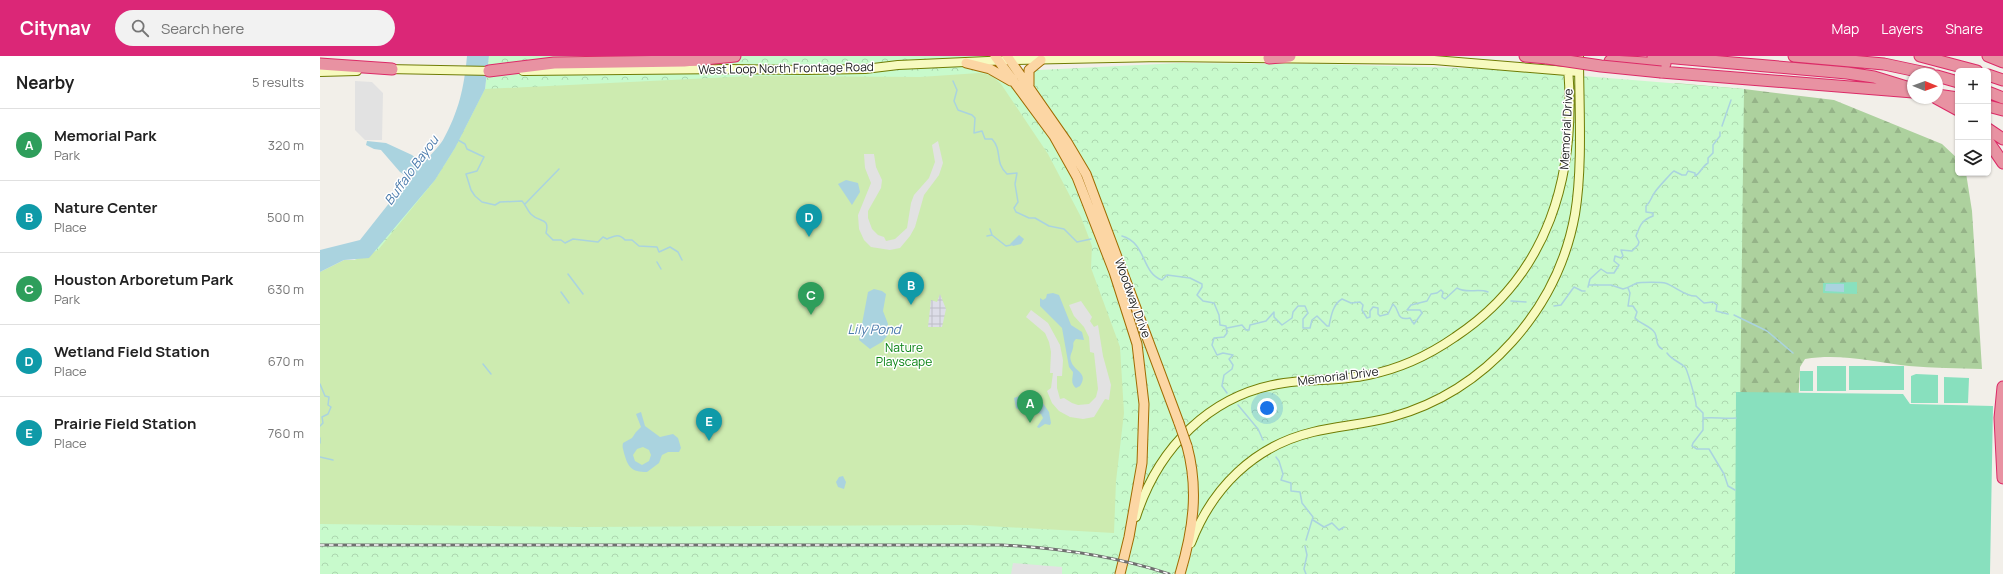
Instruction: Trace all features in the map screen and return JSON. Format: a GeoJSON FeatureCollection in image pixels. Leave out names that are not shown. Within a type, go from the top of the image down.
{"type":"FeatureCollection","features":[{"type":"Feature","properties":{"kind":"highway"},"geometry":{"type":"LineString","coordinates":[[489,71],[684,61],[735,56]]}},
{"type":"Feature","properties":{"kind":"highway"},"geometry":{"type":"LineString","coordinates":[[1269,58],[1290,56]]}},
{"type":"Feature","properties":{"kind":"highway"},"geometry":{"type":"LineString","coordinates":[[1525,56],[1728,68],[1818,70]]}},
{"type":"Feature","properties":{"kind":"highway"},"geometry":{"type":"LineString","coordinates":[[1653,56],[1818,70],[1874,77],[1907,87]]}},
{"type":"Feature","properties":{"kind":"highway"},"geometry":{"type":"LineString","coordinates":[[1794,56],[1884,64],[1907,69]]}},
{"type":"Feature","properties":{"kind":"highway"},"geometry":{"type":"LineString","coordinates":[[1920,56],[1965,68]]}},
{"type":"Feature","properties":{"kind":"highway"},"geometry":{"type":"LineString","coordinates":[[1988,56],[2003,62]]}},
{"type":"Feature","properties":{"kind":"highway"},"geometry":{"type":"LineString","coordinates":[[1547,57],[1601,66],[1819,86],[1907,92]]}},
{"type":"Feature","properties":{"kind":"highway"},"geometry":{"type":"LineString","coordinates":[[320,64],[392,69]]}},
{"type":"Feature","properties":{"kind":"highway"},"geometry":{"type":"LineString","coordinates":[[1991,76],[2003,80]]}},
{"type":"Feature","properties":{"kind":"highway"},"geometry":{"type":"LineString","coordinates":[[1943,78],[1955,81]]}},
{"type":"Feature","properties":{"kind":"highway"},"geometry":{"type":"LineString","coordinates":[[1991,93],[2003,98]]}},
{"type":"Feature","properties":{"kind":"highway"},"geometry":{"type":"LineString","coordinates":[[1943,100],[1955,106]]}},
{"type":"Feature","properties":{"kind":"highway"},"geometry":{"type":"LineString","coordinates":[[1991,107],[2003,110]]}},
{"type":"Feature","properties":{"kind":"highway"},"geometry":{"type":"LineString","coordinates":[[1991,131],[2003,139]]}},
{"type":"Feature","properties":{"kind":"highway"},"geometry":{"type":"LineString","coordinates":[[1991,146],[2003,164]]}},
{"type":"Feature","properties":{"kind":"highway"},"geometry":{"type":"LineString","coordinates":[[2003,387],[2000,418],[2003,478]]}},
{"type":"Feature","properties":{"kind":"main road"},"geometry":{"type":"LineString","coordinates":[[938,63],[949,56]]}},
{"type":"Feature","properties":{"kind":"main road"},"geometry":{"type":"LineString","coordinates":[[1029,87],[1029,70],[1041,60],[1032,56]]}},
{"type":"Feature","properties":{"kind":"main road","name":"Memorial Drive"},"geometry":{"type":"LineString","coordinates":[[1120,574],[1129,537],[1142,496],[1160,462],[1182,436],[1209,414],[1227,402],[1270,386],[1283,383],[1368,375],[1404,364],[1428,354],[1459,335],[1484,316],[1503,298],[1516,282],[1538,248],[1558,199],[1565,168],[1568,143],[1568,56]]}},
{"type":"Feature","properties":{"kind":"main road","name":"Memorial Drive"},"geometry":{"type":"LineString","coordinates":[[1180,574],[1183,562],[1199,522],[1206,510],[1225,483],[1252,460],[1272,447],[1300,435],[1392,417],[1442,398],[1481,371],[1507,348],[1528,324],[1549,291],[1556,275],[1568,245],[1575,215],[1579,157],[1579,56]]}},
{"type":"Feature","properties":{"kind":"main road","name":"West Loop North Frontage Road"},"geometry":{"type":"LineString","coordinates":[[555,67],[865,69],[938,63],[966,63],[1003,58],[1041,60],[1149,57],[1434,60],[1579,72]]}},
{"type":"Feature","properties":{"kind":"main road"},"geometry":{"type":"LineString","coordinates":[[1535,68],[1550,63],[1547,57]]}},
{"type":"Feature","properties":{"kind":"main road","name":"Woodway Drive"},"geometry":{"type":"LineString","coordinates":[[1003,58],[1015,84],[1050,130],[1070,162],[1118,270],[1187,446],[1193,474],[1194,499],[1193,518],[1183,562]]}},
{"type":"Feature","properties":{"kind":"main road","name":"Woodway Drive"},"geometry":{"type":"LineString","coordinates":[[1003,58],[1029,87],[1067,142],[1086,174],[1118,270],[1137,344],[1144,404],[1142,463],[1129,537]]}},
{"type":"Feature","properties":{"kind":"main road"},"geometry":{"type":"LineString","coordinates":[[966,63],[990,69],[1015,84]]}},
{"type":"Feature","properties":{"kind":"main road"},"geometry":{"type":"LineString","coordinates":[[320,72],[392,69],[489,71]]}},
{"type":"Feature","properties":{"kind":"green space","name":"Nature Playscape"},"geometry":{"type":"Polygon","coordinates":[[[489,56],[991,56],[1000,67],[1039,70],[1179,63],[1320,64],[1497,69],[1744,89],[1738,574],[320,574],[320,272],[355,260],[485,89],[489,56]]]}},
{"type":"Feature","properties":{"kind":"green space","name":"Nature Playscape"},"geometry":{"type":"Polygon","coordinates":[[[979,73],[991,75],[1001,84],[1048,154],[1081,217],[1092,246],[1091,268],[1120,347],[1124,413],[1116,481],[1114,533],[969,525],[581,527],[320,524],[320,272],[344,260],[355,260],[378,250],[435,180],[455,148],[485,89],[752,76],[920,77],[979,73]]]}},
{"type":"Feature","properties":{"kind":"green space"},"geometry":{"type":"Polygon","coordinates":[[[1675,83],[1744,89],[1834,100],[1942,144],[1955,156],[1955,176],[1966,176],[1972,211],[1982,369],[1909,366],[1832,357],[1805,359],[1800,367],[1798,407],[1230,574],[1675,83]]]}},
{"type":"Feature","properties":{"kind":"green space"},"geometry":{"type":"Polygon","coordinates":[[[1857,282],[1857,294],[1823,293],[1823,283],[1857,282]]]}},
{"type":"Feature","properties":{"kind":"green space"},"geometry":{"type":"Polygon","coordinates":[[[1817,366],[1846,366],[1846,391],[1817,391],[1817,366]]]}},
{"type":"Feature","properties":{"kind":"green space"},"geometry":{"type":"Polygon","coordinates":[[[1849,366],[1904,366],[1904,390],[1849,390],[1849,366]]]}},
{"type":"Feature","properties":{"kind":"green space"},"geometry":{"type":"Polygon","coordinates":[[[1800,371],[1813,371],[1813,391],[1800,391],[1800,371]]]}},
{"type":"Feature","properties":{"kind":"green space"},"geometry":{"type":"Polygon","coordinates":[[[1916,374],[1938,375],[1938,403],[1911,403],[1911,376],[1916,374]]]}},
{"type":"Feature","properties":{"kind":"green space"},"geometry":{"type":"Polygon","coordinates":[[[1944,377],[1969,378],[1968,403],[1944,403],[1944,377]]]}},
{"type":"Feature","properties":{"kind":"green space"},"geometry":{"type":"Polygon","coordinates":[[[1736,392],[1903,394],[1910,404],[1993,406],[1990,574],[1735,574],[1736,392]]]}},
{"type":"Feature","properties":{"kind":"shaded area"},"geometry":{"type":"Polygon","coordinates":[[[355,81],[372,82],[383,93],[382,140],[365,140],[355,130],[355,81]]]}},
{"type":"Feature","properties":{"kind":"shaded area"},"geometry":{"type":"Polygon","coordinates":[[[938,141],[943,163],[939,175],[924,195],[915,227],[910,236],[900,248],[890,250],[871,247],[864,240],[859,229],[858,215],[871,183],[865,168],[864,154],[874,154],[876,167],[882,180],[881,188],[868,211],[868,218],[872,229],[878,235],[884,237],[886,241],[895,239],[907,228],[911,203],[914,195],[929,178],[935,162],[932,145],[938,141]]]}},
{"type":"Feature","properties":{"kind":"shaded area"},"geometry":{"type":"Polygon","coordinates":[[[940,294],[946,309],[942,327],[928,327],[931,300],[937,302],[940,294]]]}},
{"type":"Feature","properties":{"kind":"shaded area"},"geometry":{"type":"Polygon","coordinates":[[[1081,301],[1092,317],[1090,321],[1094,327],[1098,325],[1103,356],[1111,385],[1109,400],[1105,399],[1094,417],[1083,419],[1070,417],[1059,411],[1052,403],[1047,391],[1051,388],[1053,373],[1050,373],[1051,352],[1049,342],[1045,333],[1026,317],[1031,310],[1048,323],[1060,345],[1063,360],[1062,376],[1057,376],[1057,388],[1060,399],[1064,398],[1078,405],[1089,404],[1096,397],[1098,389],[1094,353],[1090,352],[1089,337],[1084,327],[1074,316],[1069,305],[1081,301]]]}},
{"type":"Feature","properties":{"kind":"shaded area"},"geometry":{"type":"Polygon","coordinates":[[[1013,563],[1062,567],[1062,574],[1011,574],[1013,563]]]}},
{"type":"Feature","properties":{"kind":"water","name":"Buffalo Bayou"},"geometry":{"type":"Polygon","coordinates":[[[467,56],[489,56],[485,89],[455,148],[435,180],[369,258],[344,260],[320,272],[320,250],[360,240],[409,178],[400,172],[381,150],[374,149],[366,145],[367,141],[386,143],[412,155],[423,164],[439,146],[449,129],[460,99],[467,56]]]}},
{"type":"Feature","properties":{"kind":"water"},"geometry":{"type":"Polygon","coordinates":[[[846,180],[858,183],[860,192],[852,205],[838,184],[846,180]]]}},
{"type":"Feature","properties":{"kind":"water"},"geometry":{"type":"Polygon","coordinates":[[[1019,235],[1024,239],[1021,244],[1013,246],[1010,244],[1019,235]]]}},
{"type":"Feature","properties":{"kind":"water"},"geometry":{"type":"Polygon","coordinates":[[[1826,284],[1844,284],[1844,292],[1825,291],[1826,284]]]}},
{"type":"Feature","properties":{"kind":"water","name":"Lily Pond"},"geometry":{"type":"Polygon","coordinates":[[[874,289],[882,291],[886,294],[883,311],[888,324],[887,336],[882,342],[870,349],[859,340],[868,292],[874,289]]]}},
{"type":"Feature","properties":{"kind":"water"},"geometry":{"type":"Polygon","coordinates":[[[1053,293],[1059,295],[1071,325],[1082,332],[1084,340],[1075,340],[1070,356],[1073,365],[1080,372],[1083,378],[1080,386],[1076,388],[1072,382],[1073,372],[1069,367],[1062,328],[1040,306],[1040,298],[1043,300],[1046,298],[1047,294],[1053,293]]]}},
{"type":"Feature","properties":{"kind":"water"},"geometry":{"type":"Polygon","coordinates":[[[1033,391],[1049,412],[1050,425],[1045,424],[1039,428],[1037,427],[1043,418],[1041,414],[1035,412],[1032,415],[1031,421],[1025,413],[1016,408],[1014,398],[1033,391]]]}},
{"type":"Feature","properties":{"kind":"water"},"geometry":{"type":"Polygon","coordinates":[[[641,412],[645,426],[660,437],[673,434],[678,438],[681,448],[679,452],[668,452],[662,455],[659,463],[647,472],[637,471],[631,468],[627,462],[623,448],[623,443],[632,438],[641,427],[636,414],[641,412]],[[643,447],[637,449],[633,455],[635,461],[642,465],[649,461],[651,455],[649,450],[643,447]]]}},
{"type":"Feature","properties":{"kind":"water"},"geometry":{"type":"Polygon","coordinates":[[[843,476],[846,482],[844,489],[838,487],[836,482],[839,477],[843,476]]]}},
{"type":"Feature","properties":{"kind":"waterway"},"geometry":{"type":"LineString","coordinates":[[953,81],[957,90],[954,101],[958,110],[972,115],[975,118],[974,133],[982,131],[985,139],[992,139],[997,148],[999,161],[1003,170],[1007,174],[1017,173],[1015,184],[1018,202],[1014,208],[1016,212],[1029,218],[1035,218],[1049,226],[1064,229],[1077,242],[1091,239]]}},
{"type":"Feature","properties":{"kind":"waterway"},"geometry":{"type":"LineString","coordinates":[[1722,126],[1731,100]]}},
{"type":"Feature","properties":{"kind":"waterway"},"geometry":{"type":"LineString","coordinates":[[1588,287],[1590,279],[1601,269],[1607,273],[1614,273],[1619,265],[1614,261],[1615,256],[1621,258],[1623,256],[1621,250],[1632,251],[1638,245],[1639,242],[1636,236],[1640,226],[1646,219],[1653,216],[1653,213],[1646,212],[1646,206],[1670,174],[1674,171],[1682,175],[1686,175],[1688,171],[1695,173],[1695,176],[1708,163],[1708,158],[1713,153],[1713,145],[1720,136],[1720,132]]}},
{"type":"Feature","properties":{"kind":"waterway"},"geometry":{"type":"LineString","coordinates":[[458,140],[465,144],[467,149],[484,157],[477,171],[466,174],[471,190],[482,202],[495,205],[500,202],[522,201],[532,215],[545,222],[547,225],[546,233],[553,240],[561,240],[565,243],[573,239],[598,242],[603,237],[607,239],[614,236],[621,236],[625,240],[632,240],[639,246],[657,247],[659,252],[670,247],[678,252],[682,260]]}},
{"type":"Feature","properties":{"kind":"waterway"},"geometry":{"type":"LineString","coordinates":[[525,204],[559,169]]}},
{"type":"Feature","properties":{"kind":"waterway"},"geometry":{"type":"LineString","coordinates":[[990,229],[992,235],[987,236],[992,235],[1006,246],[1011,245]]}},
{"type":"Feature","properties":{"kind":"waterway"},"geometry":{"type":"LineString","coordinates":[[1122,236],[1136,245],[1150,271],[1155,276],[1162,280],[1167,275],[1190,278],[1202,284],[1202,287],[1197,295],[1203,301],[1214,303],[1219,315],[1220,325],[1226,326],[1227,333],[1224,337],[1214,338],[1212,345],[1217,355],[1223,353],[1233,355],[1229,359],[1233,365],[1232,369],[1224,375],[1222,386],[1227,393]]}},
{"type":"Feature","properties":{"kind":"waterway"},"geometry":{"type":"LineString","coordinates":[[657,262],[661,269]]}},
{"type":"Feature","properties":{"kind":"waterway"},"geometry":{"type":"LineString","coordinates":[[568,274],[583,294]]}},
{"type":"Feature","properties":{"kind":"waterway"},"geometry":{"type":"LineString","coordinates":[[1589,285],[1611,285],[1623,289],[1637,283],[1665,283],[1688,295],[1696,296],[1704,303],[1713,302],[1717,305],[1716,311],[1728,314]]}},
{"type":"Feature","properties":{"kind":"waterway"},"geometry":{"type":"LineString","coordinates":[[1554,306],[1561,305],[1574,287],[1585,291]]}},
{"type":"Feature","properties":{"kind":"waterway"},"geometry":{"type":"LineString","coordinates":[[1227,328],[1242,325],[1246,330],[1249,330],[1250,325],[1266,321],[1274,312],[1274,317],[1282,325],[1292,318],[1293,312],[1298,306],[1305,306],[1308,313],[1303,319],[1303,328],[1310,328],[1312,320],[1317,316],[1327,326],[1329,326],[1334,307],[1342,299],[1351,303],[1360,302],[1363,305],[1362,310],[1367,318],[1370,317],[1370,311],[1373,307],[1378,308],[1378,314],[1380,316],[1388,314],[1393,304],[1400,317],[1405,319],[1410,318],[1414,324],[1422,313],[1420,310],[1407,310],[1411,305],[1427,301],[1431,294],[1437,293],[1441,290],[1443,292],[1442,297],[1445,299],[1457,288],[1465,291],[1488,292]]}},
{"type":"Feature","properties":{"kind":"waterway"},"geometry":{"type":"LineString","coordinates":[[1628,288],[1630,293],[1628,306],[1633,306],[1637,312],[1635,318],[1655,333],[1658,346],[1662,349]]}},
{"type":"Feature","properties":{"kind":"waterway"},"geometry":{"type":"LineString","coordinates":[[561,292],[569,303]]}},
{"type":"Feature","properties":{"kind":"waterway"},"geometry":{"type":"LineString","coordinates":[[1511,301],[1526,302]]}},
{"type":"Feature","properties":{"kind":"waterway"},"geometry":{"type":"LineString","coordinates":[[1734,315],[1767,331],[1793,353]]}},
{"type":"Feature","properties":{"kind":"waterway"},"geometry":{"type":"LineString","coordinates":[[1667,353],[1685,367],[1692,386],[1696,406],[1703,413],[1703,430],[1692,446],[1697,449],[1709,449],[1724,474],[1728,486],[1735,490]]}},
{"type":"Feature","properties":{"kind":"waterway"},"geometry":{"type":"LineString","coordinates":[[483,364],[491,374]]}},
{"type":"Feature","properties":{"kind":"waterway"},"geometry":{"type":"LineString","coordinates":[[320,384],[325,396],[329,397],[328,405],[331,407],[328,414],[322,417],[323,423],[320,426]]}},
{"type":"Feature","properties":{"kind":"waterway"},"geometry":{"type":"LineString","coordinates":[[1238,405],[1258,429],[1263,440]]}},
{"type":"Feature","properties":{"kind":"waterway"},"geometry":{"type":"LineString","coordinates":[[1704,418],[1736,418]]}},
{"type":"Feature","properties":{"kind":"waterway"},"geometry":{"type":"LineString","coordinates":[[320,438],[320,443]]}},
{"type":"Feature","properties":{"kind":"waterway"},"geometry":{"type":"LineString","coordinates":[[320,457],[333,460]]}},
{"type":"Feature","properties":{"kind":"waterway"},"geometry":{"type":"LineString","coordinates":[[1276,457],[1279,461],[1283,474],[1281,480],[1291,483],[1291,491],[1300,492],[1302,503],[1313,517],[1306,540]]}},
{"type":"Feature","properties":{"kind":"waterway"},"geometry":{"type":"LineString","coordinates":[[1313,520],[1324,527],[1332,523],[1339,530],[1344,527]]}},
{"type":"Feature","properties":{"kind":"waterway"},"geometry":{"type":"LineString","coordinates":[[1305,546],[1307,555],[1304,569],[1306,574]]}},
{"type":"Feature","properties":{"kind":"railway"},"geometry":{"type":"LineString","coordinates":[[320,545],[1002,545],[1044,548],[1086,554],[1128,562],[1169,574]]}},
{"type":"Feature","properties":{"kind":"place","name":"Wetland Field Station"},"geometry":{"type":"Point","coordinates":[809,237]}},
{"type":"Feature","properties":{"kind":"place","name":"Nature Center"},"geometry":{"type":"Point","coordinates":[911,305]}},
{"type":"Feature","properties":{"kind":"place","name":"Houston Arboretum Park"},"geometry":{"type":"Point","coordinates":[811,315]}},
{"type":"Feature","properties":{"kind":"place","name":"Memorial Park"},"geometry":{"type":"Point","coordinates":[1030,423]}},
{"type":"Feature","properties":{"kind":"place","name":"Prairie Field Station"},"geometry":{"type":"Point","coordinates":[709,441]}}]}
